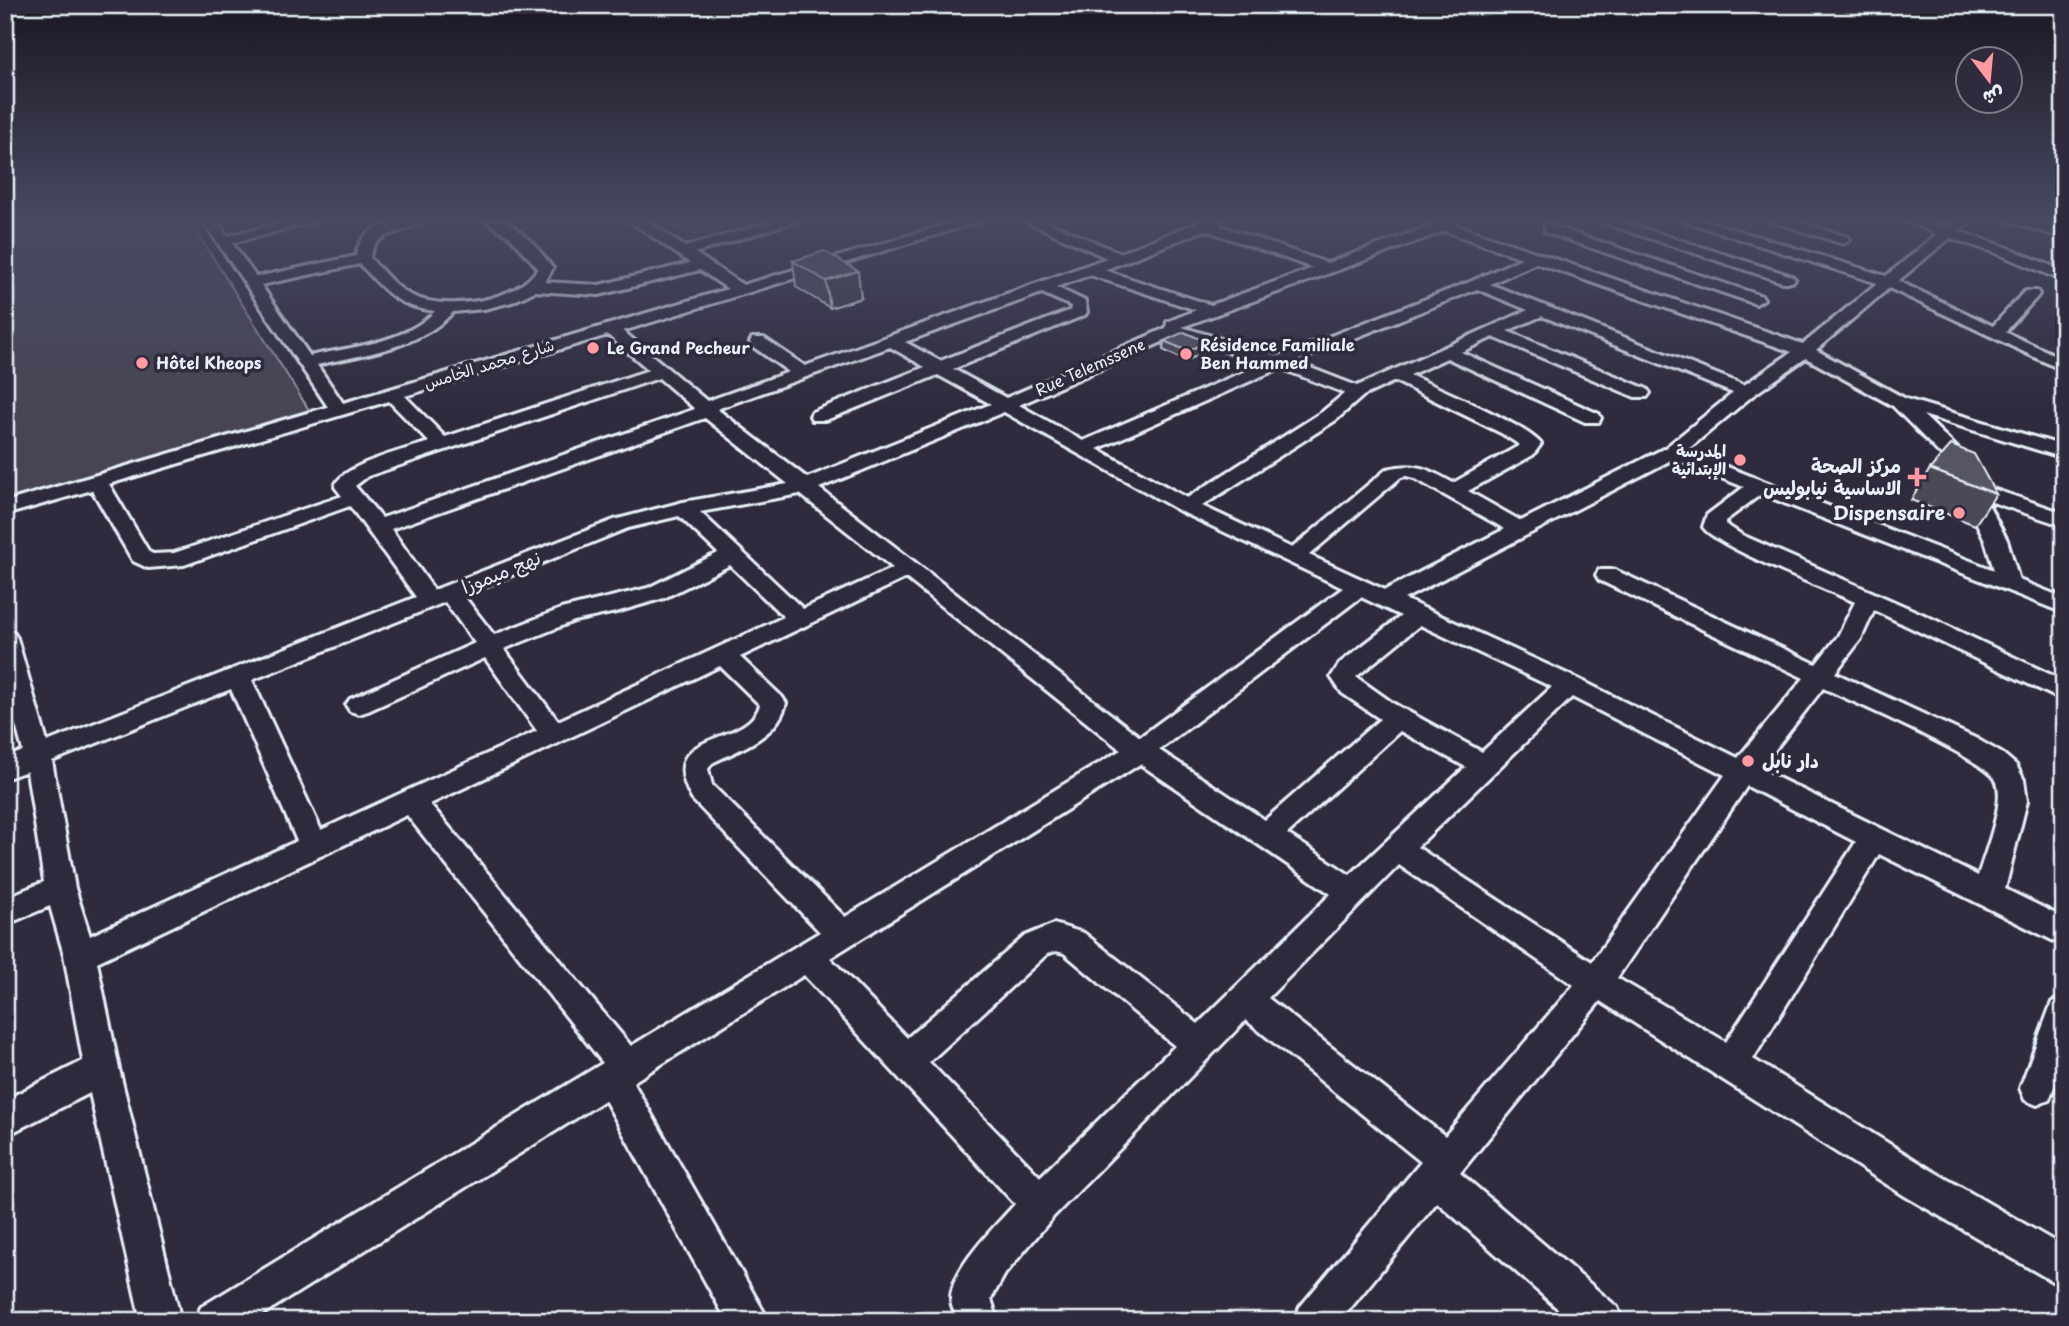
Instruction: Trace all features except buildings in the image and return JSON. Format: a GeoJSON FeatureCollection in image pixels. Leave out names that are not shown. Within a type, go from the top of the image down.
{"type":"FeatureCollection","features":[{"type":"Feature","properties":{"kind":"street"},"geometry":{"type":"LineString","coordinates":[[251,283],[338,409]]}},
{"type":"Feature","properties":{"kind":"street"},"geometry":{"type":"LineString","coordinates":[[388,283],[405,299],[417,304],[448,307],[500,300],[537,283]]}},
{"type":"Feature","properties":{"kind":"street"},"geometry":{"type":"LineString","coordinates":[[534,286],[599,290],[636,283]]}},
{"type":"Feature","properties":{"kind":"street"},"geometry":{"type":"LineString","coordinates":[[729,283],[740,290]]}},
{"type":"Feature","properties":{"kind":"street","name":"شارع محمد الخامس"},"geometry":{"type":"LineString","coordinates":[[5,509],[764,283]]}},
{"type":"Feature","properties":{"kind":"street"},"geometry":{"type":"LineString","coordinates":[[378,526],[1054,283]]}},
{"type":"Feature","properties":{"kind":"street"},"geometry":{"type":"LineString","coordinates":[[1129,283],[1211,310],[1289,283]]}},
{"type":"Feature","properties":{"kind":"street"},"geometry":{"type":"LineString","coordinates":[[1606,283],[1805,351],[1899,402],[2064,452]]}},
{"type":"Feature","properties":{"kind":"street"},"geometry":{"type":"LineString","coordinates":[[1710,283],[1756,299]]}},
{"type":"Feature","properties":{"kind":"street"},"geometry":{"type":"LineString","coordinates":[[215,1321],[1140,751],[1371,594],[1522,530],[1672,452],[1746,392],[1805,351],[1884,283]]}},
{"type":"Feature","properties":{"kind":"street"},"geometry":{"type":"LineString","coordinates":[[1890,283],[2064,366]]}},
{"type":"Feature","properties":{"kind":"street"},"geometry":{"type":"LineString","coordinates":[[1082,448],[1280,362],[1477,284],[1746,392]]}},
{"type":"Feature","properties":{"kind":"street"},"geometry":{"type":"LineString","coordinates":[[819,416],[1079,312],[1079,304],[1042,287]]}},
{"type":"Feature","properties":{"kind":"street"},"geometry":{"type":"LineString","coordinates":[[1995,333],[2031,294]]}},
{"type":"Feature","properties":{"kind":"street"},"geometry":{"type":"LineString","coordinates":[[306,362],[401,338],[425,328],[448,307]]}},
{"type":"Feature","properties":{"kind":"street","name":"Rue Telemssene"},"geometry":{"type":"LineString","coordinates":[[1005,405],[1175,330],[1173,325],[1211,310]]}},
{"type":"Feature","properties":{"kind":"street"},"geometry":{"type":"LineString","coordinates":[[1186,507],[1329,416],[1357,392],[1541,310]]}},
{"type":"Feature","properties":{"kind":"street"},"geometry":{"type":"LineString","coordinates":[[610,328],[706,410],[1140,751],[1352,892]]}},
{"type":"Feature","properties":{"kind":"street"},"geometry":{"type":"LineString","coordinates":[[1175,330],[1280,362],[1357,392]]}},
{"type":"Feature","properties":{"kind":"street"},"geometry":{"type":"LineString","coordinates":[[1492,331],[1641,393]]}},
{"type":"Feature","properties":{"kind":"street"},"geometry":{"type":"LineString","coordinates":[[891,341],[1186,507],[1569,685],[2064,933]]}},
{"type":"Feature","properties":{"kind":"street"},"geometry":{"type":"LineString","coordinates":[[758,342],[803,373]]}},
{"type":"Feature","properties":{"kind":"street"},"geometry":{"type":"LineString","coordinates":[[1445,351],[1592,418]]}},
{"type":"Feature","properties":{"kind":"street"},"geometry":{"type":"LineString","coordinates":[[554,734],[490,644],[440,597],[345,487],[350,478],[442,444],[661,372]]}},
{"type":"Feature","properties":{"kind":"street"},"geometry":{"type":"LineString","coordinates":[[1394,374],[1508,429],[1531,444],[1526,452],[1452,492]]}},
{"type":"Feature","properties":{"kind":"street"},"geometry":{"type":"LineString","coordinates":[[393,393],[442,444]]}},
{"type":"Feature","properties":{"kind":"street"},"geometry":{"type":"LineString","coordinates":[[1899,402],[1954,456],[1996,540],[2009,584]]}},
{"type":"Feature","properties":{"kind":"street","name":"نهج ميموزا"},"geometry":{"type":"LineString","coordinates":[[5,769],[621,524],[683,508],[803,487],[1005,405]]}},
{"type":"Feature","properties":{"kind":"street"},"geometry":{"type":"LineString","coordinates":[[1672,452],[2064,606]]}},
{"type":"Feature","properties":{"kind":"street"},"geometry":{"type":"LineString","coordinates":[[1293,558],[1400,470],[1415,471],[1522,530]]}},
{"type":"Feature","properties":{"kind":"street"},"geometry":{"type":"LineString","coordinates":[[97,481],[141,556],[148,561],[158,562],[191,555],[355,498]]}},
{"type":"Feature","properties":{"kind":"street"},"geometry":{"type":"LineString","coordinates":[[1759,486],[1714,519],[1714,527],[1734,540],[1868,598],[2064,692]]}},
{"type":"Feature","properties":{"kind":"street"},"geometry":{"type":"LineString","coordinates":[[1971,488],[2064,520]]}},
{"type":"Feature","properties":{"kind":"street"},"geometry":{"type":"LineString","coordinates":[[683,508],[800,619]]}},
{"type":"Feature","properties":{"kind":"street"},"geometry":{"type":"LineString","coordinates":[[359,705],[490,644],[569,614],[616,605],[656,593],[732,555]]}},
{"type":"Feature","properties":{"kind":"street"},"geometry":{"type":"LineString","coordinates":[[80,955],[908,569]]}},
{"type":"Feature","properties":{"kind":"street"},"geometry":{"type":"LineString","coordinates":[[1607,576],[1968,746],[2004,769],[2014,785],[2013,801],[1988,895]]}},
{"type":"Feature","properties":{"kind":"street"},"geometry":{"type":"LineString","coordinates":[[1314,1321],[1596,982],[1742,772],[1849,639],[1868,598]]}},
{"type":"Feature","properties":{"kind":"street"},"geometry":{"type":"LineString","coordinates":[[1417,615],[1343,677],[1350,688],[1485,765]]}},
{"type":"Feature","properties":{"kind":"street"},"geometry":{"type":"LineString","coordinates":[[5,638],[38,757],[60,888],[80,955],[102,1069],[162,1321]]}},
{"type":"Feature","properties":{"kind":"street"},"geometry":{"type":"LineString","coordinates":[[723,655],[773,703],[773,710],[761,726],[703,756],[695,763],[693,773],[696,782],[702,792],[842,935]]}},
{"type":"Feature","properties":{"kind":"street"},"geometry":{"type":"LineString","coordinates":[[238,677],[314,846]]}},
{"type":"Feature","properties":{"kind":"street"},"geometry":{"type":"LineString","coordinates":[[978,1321],[971,1299],[975,1285],[990,1260],[1040,1204],[1352,892],[1569,685]]}},
{"type":"Feature","properties":{"kind":"street"},"geometry":{"type":"LineString","coordinates":[[1266,836],[1399,717]]}},
{"type":"Feature","properties":{"kind":"street"},"geometry":{"type":"LineString","coordinates":[[412,801],[619,1072],[749,1321]]}},
{"type":"Feature","properties":{"kind":"street"},"geometry":{"type":"LineString","coordinates":[[1731,1064],[1874,838]]}},
{"type":"Feature","properties":{"kind":"street"},"geometry":{"type":"LineString","coordinates":[[1397,849],[1596,982],[1731,1064],[1918,1184],[2064,1269]]}},
{"type":"Feature","properties":{"kind":"street"},"geometry":{"type":"LineString","coordinates":[[5,912],[60,888]]}},
{"type":"Feature","properties":{"kind":"street"},"geometry":{"type":"LineString","coordinates":[[906,1060],[1036,945],[1054,937],[1073,942],[1199,1045]]}},
{"type":"Feature","properties":{"kind":"street"},"geometry":{"type":"LineString","coordinates":[[808,957],[1040,1204]]}},
{"type":"Feature","properties":{"kind":"street"},"geometry":{"type":"LineString","coordinates":[[1245,999],[1441,1168],[1604,1321]]}},
{"type":"Feature","properties":{"kind":"street"},"geometry":{"type":"LineString","coordinates":[[2037,1088],[2064,1012]]}},
{"type":"Feature","properties":{"kind":"street"},"geometry":{"type":"LineString","coordinates":[[5,1119],[102,1069]]}},
{"type":"Feature","properties":{"kind":"shaded area","name":"Hôtel Kheops"},"geometry":{"type":"Polygon","coordinates":[[[5,283],[229,283],[309,410],[5,500],[5,283]]]}},
{"type":"Feature","properties":{"kind":"place","name":"Le Grand Pecheur"},"geometry":{"type":"Point","coordinates":[593,348]}},
{"type":"Feature","properties":{"kind":"place","name":"Résidence Familiale Ben Hammed"},"geometry":{"type":"Point","coordinates":[1186,354]}},
{"type":"Feature","properties":{"kind":"place","name":"Hôtel Kheops"},"geometry":{"type":"Point","coordinates":[142,363]}},
{"type":"Feature","properties":{"kind":"place","name":"المدرسة الإبتدائية"},"geometry":{"type":"Point","coordinates":[1740,460]}},
{"type":"Feature","properties":{"kind":"place","name":"مركز الصحة الاساسية نيابوليس"},"geometry":{"type":"Point","coordinates":[1917,477]}},
{"type":"Feature","properties":{"kind":"place","name":"Dispensaire"},"geometry":{"type":"Point","coordinates":[1959,513]}},
{"type":"Feature","properties":{"kind":"place","name":"دار نابل"},"geometry":{"type":"Point","coordinates":[1748,761]}}]}
